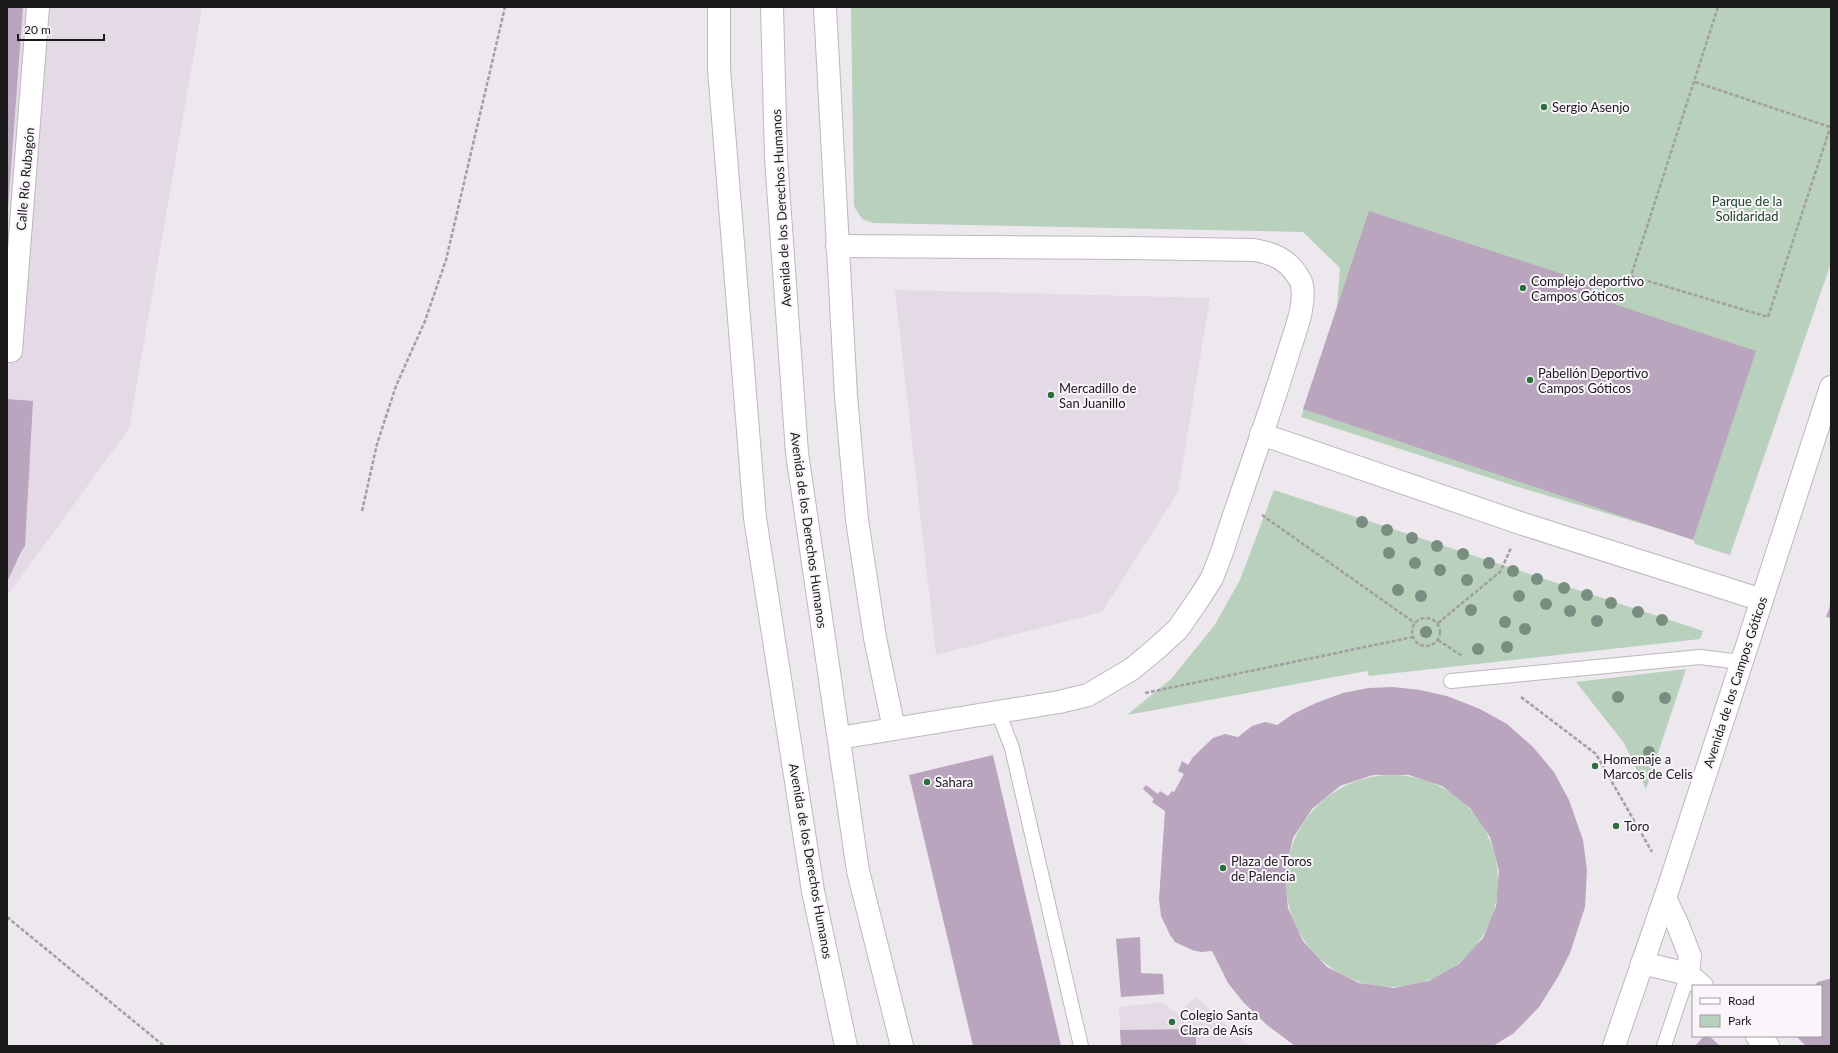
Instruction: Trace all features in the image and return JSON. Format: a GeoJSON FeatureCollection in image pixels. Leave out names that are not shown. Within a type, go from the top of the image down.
{"type":"FeatureCollection","features":[{"type":"Feature","properties":{"kind":"street","name":"Calle Río Rubagón"},"geometry":{"type":"LineString","coordinates":[[11,351],[38,7]]}},
{"type":"Feature","properties":{"kind":"street","name":"Avenida de los Derechos Humanos"},"geometry":{"type":"LineString","coordinates":[[719,7],[719,69],[755,518],[813,891],[846,1046]]}},
{"type":"Feature","properties":{"kind":"street","name":"Avenida de los Derechos Humanos"},"geometry":{"type":"LineString","coordinates":[[772,7],[776,158],[797,453],[858,871],[902,1046]]}},
{"type":"Feature","properties":{"kind":"street"},"geometry":{"type":"LineString","coordinates":[[825,7],[846,396],[857,520],[875,638],[894,729]]}},
{"type":"Feature","properties":{"kind":"street"},"geometry":{"type":"LineString","coordinates":[[837,246],[1254,250],[1269,253],[1283,260],[1294,270],[1302,284],[1302,298],[1291,346],[1212,578],[1178,628],[1132,669],[1088,695],[1059,702],[839,738]]}},
{"type":"Feature","properties":{"kind":"street","name":"Avenida de los Campos Góticos"},"geometry":{"type":"LineString","coordinates":[[1614,1046],[1667,890],[1740,662],[1830,393]]}},
{"type":"Feature","properties":{"kind":"street"},"geometry":{"type":"LineString","coordinates":[[1261,434],[1523,524],[1762,600]]}},
{"type":"Feature","properties":{"kind":"street"},"geometry":{"type":"LineString","coordinates":[[1667,890],[1677,923],[1690,956],[1695,980]]}},
{"type":"Feature","properties":{"kind":"street"},"geometry":{"type":"LineString","coordinates":[[1642,962],[1695,980]]}},
{"type":"Feature","properties":{"kind":"street"},"geometry":{"type":"LineString","coordinates":[[1758,1037],[1768,1046]]}},
{"type":"Feature","properties":{"kind":"lane"},"geometry":{"type":"LineString","coordinates":[[1451,681],[1700,657],[1740,662]]}},
{"type":"Feature","properties":{"kind":"lane"},"geometry":{"type":"LineString","coordinates":[[998,712],[1012,748],[1081,1046]]}},
{"type":"Feature","properties":{"kind":"lane"},"geometry":{"type":"LineString","coordinates":[[1664,1046],[1692,986]]}},
{"type":"Feature","properties":{"kind":"path"},"geometry":{"type":"LineString","coordinates":[[362,511],[377,444],[396,386],[425,321],[446,260],[505,7]]}},
{"type":"Feature","properties":{"kind":"path"},"geometry":{"type":"LineString","coordinates":[[1695,82],[1831,126],[1768,317],[1630,276],[1695,82],[1718,7]]}},
{"type":"Feature","properties":{"kind":"path"},"geometry":{"type":"LineString","coordinates":[[1239,498],[1415,624]]}},
{"type":"Feature","properties":{"kind":"path"},"geometry":{"type":"LineString","coordinates":[[1438,623],[1500,572],[1523,524]]}},
{"type":"Feature","properties":{"kind":"path"},"geometry":{"type":"LineString","coordinates":[[1426,618],[1438,623],[1440,629],[1438,640],[1432,645],[1425,646],[1418,643],[1413,638],[1412,630],[1420,619],[1426,618]]}},
{"type":"Feature","properties":{"kind":"path"},"geometry":{"type":"LineString","coordinates":[[1143,694],[1413,638]]}},
{"type":"Feature","properties":{"kind":"path"},"geometry":{"type":"LineString","coordinates":[[1438,640],[1494,677],[1596,754],[1667,890]]}},
{"type":"Feature","properties":{"kind":"path"},"geometry":{"type":"LineString","coordinates":[[7,917],[164,1046]]}},
{"type":"Feature","properties":{"kind":"shaded area"},"geometry":{"type":"Polygon","coordinates":[[[7,7],[202,7],[129,429],[7,596],[7,7]]]}},
{"type":"Feature","properties":{"kind":"shaded area","name":"Mercadillo de San Juanillo"},"geometry":{"type":"Polygon","coordinates":[[[895,290],[1210,298],[1178,492],[1102,612],[936,655],[895,290]]]}},
{"type":"Feature","properties":{"kind":"shaded area","name":"Colegio Santa Clara de Asís"},"geometry":{"type":"Polygon","coordinates":[[[1196,997],[1249,1046],[1121,1046],[1119,1007],[1162,1002],[1178,1014],[1196,997]]]}},
{"type":"Feature","properties":{"kind":"green space","name":"Complejo deportivo Campos Góticos"},"geometry":{"type":"Polygon","coordinates":[[[851,7],[1831,7],[1831,263],[1730,555],[1695,544],[1693,539],[1515,486],[1301,417],[1337,308],[1340,268],[1303,232],[873,223],[862,219],[854,206],[851,7]]]}},
{"type":"Feature","properties":{"kind":"green space"},"geometry":{"type":"Polygon","coordinates":[[[1274,490],[1703,631],[1700,639],[1369,676],[1367,671],[1127,715],[1171,679],[1214,626],[1240,580],[1274,490]]]}},
{"type":"Feature","properties":{"kind":"green space"},"geometry":{"type":"Polygon","coordinates":[[[1686,669],[1646,789],[1624,743],[1576,682],[1686,669]]]}},
{"type":"Feature","properties":{"kind":"green space"},"geometry":{"type":"Polygon","coordinates":[[[1382,775],[1402,775],[1423,779],[1442,787],[1467,806],[1480,822],[1490,840],[1496,860],[1498,881],[1496,902],[1490,922],[1480,940],[1467,956],[1442,975],[1423,983],[1402,987],[1382,987],[1361,983],[1342,975],[1325,963],[1310,948],[1298,931],[1290,912],[1286,891],[1286,871],[1290,850],[1298,831],[1310,814],[1325,799],[1342,787],[1361,779],[1382,775]]]}},
{"type":"Feature","properties":{"kind":"building"},"geometry":{"type":"Polygon","coordinates":[[[7,7],[23,7],[8,208],[7,208],[7,7]]]}},
{"type":"Feature","properties":{"kind":"building","name":"Pabellón Deportivo Campos Góticos"},"geometry":{"type":"Polygon","coordinates":[[[1369,211],[1593,284],[1590,296],[1756,351],[1693,540],[1303,409],[1369,211]]]}},
{"type":"Feature","properties":{"kind":"building"},"geometry":{"type":"Polygon","coordinates":[[[7,399],[33,401],[25,546],[7,582],[7,399]]]}},
{"type":"Feature","properties":{"kind":"building"},"geometry":{"type":"Polygon","coordinates":[[[1831,603],[1831,618],[1826,617],[1831,603]]]}},
{"type":"Feature","properties":{"kind":"building","name":"Plaza de Toros de Palencia"},"geometry":{"type":"Polygon","coordinates":[[[1393,687],[1420,690],[1447,696],[1480,709],[1507,724],[1533,747],[1554,772],[1569,800],[1583,840],[1587,870],[1585,907],[1570,953],[1558,977],[1539,1007],[1514,1033],[1493,1046],[1295,1046],[1267,1025],[1244,1003],[1228,983],[1212,951],[1201,952],[1192,950],[1175,942],[1161,916],[1159,899],[1165,811],[1152,802],[1154,799],[1143,789],[1146,785],[1158,794],[1160,791],[1168,796],[1172,791],[1174,792],[1184,774],[1178,771],[1182,761],[1188,765],[1193,757],[1213,738],[1225,734],[1238,737],[1252,726],[1265,722],[1277,725],[1293,714],[1316,703],[1343,693],[1368,688],[1393,687]],[[1373,775],[1340,786],[1312,809],[1293,838],[1285,873],[1288,908],[1303,941],[1327,967],[1359,983],[1394,988],[1429,981],[1459,964],[1483,938],[1496,906],[1499,871],[1490,837],[1470,808],[1442,786],[1409,775],[1373,775]]]}},
{"type":"Feature","properties":{"kind":"building"},"geometry":{"type":"Polygon","coordinates":[[[993,755],[1061,1046],[973,1046],[909,775],[993,755]]]}},
{"type":"Feature","properties":{"kind":"building"},"geometry":{"type":"Polygon","coordinates":[[[1140,937],[1141,973],[1163,974],[1164,994],[1121,997],[1116,939],[1140,937]]]}},
{"type":"Feature","properties":{"kind":"building"},"geometry":{"type":"Polygon","coordinates":[[[1831,979],[1831,1046],[1806,1046],[1797,1037],[1822,1037],[1822,985],[1815,985],[1818,982],[1831,979]]]}},
{"type":"Feature","properties":{"kind":"building"},"geometry":{"type":"Polygon","coordinates":[[[1196,1029],[1196,1046],[1121,1046],[1120,1030],[1196,1029]]]}},
{"type":"Feature","properties":{"kind":"building"},"geometry":{"type":"Polygon","coordinates":[[[1703,1037],[1710,1037],[1720,1046],[1695,1046],[1703,1037]]]}},
{"type":"Feature","properties":{"kind":"place","name":"Sergio Asenjo"},"geometry":{"type":"Point","coordinates":[1544,107]}},
{"type":"Feature","properties":{"kind":"place","name":"Complejo deportivo Campos Góticos"},"geometry":{"type":"Point","coordinates":[1523,288]}},
{"type":"Feature","properties":{"kind":"place","name":"Pabellón Deportivo Campos Góticos"},"geometry":{"type":"Point","coordinates":[1530,380]}},
{"type":"Feature","properties":{"kind":"place","name":"Mercadillo de San Juanillo"},"geometry":{"type":"Point","coordinates":[1051,395]}},
{"type":"Feature","properties":{"kind":"place","name":"Homenaje a Marcos de Celis"},"geometry":{"type":"Point","coordinates":[1595,766]}},
{"type":"Feature","properties":{"kind":"place","name":"Sahara"},"geometry":{"type":"Point","coordinates":[927,782]}},
{"type":"Feature","properties":{"kind":"place","name":"Toro"},"geometry":{"type":"Point","coordinates":[1616,826]}},
{"type":"Feature","properties":{"kind":"place","name":"Plaza de Toros de Palencia"},"geometry":{"type":"Point","coordinates":[1223,868]}},
{"type":"Feature","properties":{"kind":"place","name":"Colegio Santa Clara de Asís"},"geometry":{"type":"Point","coordinates":[1172,1022]}},
{"type":"Feature","properties":{"kind":"park label","name":"Parque de la Solidaridad"},"geometry":{"type":"Point","coordinates":[1747,208]}}]}
